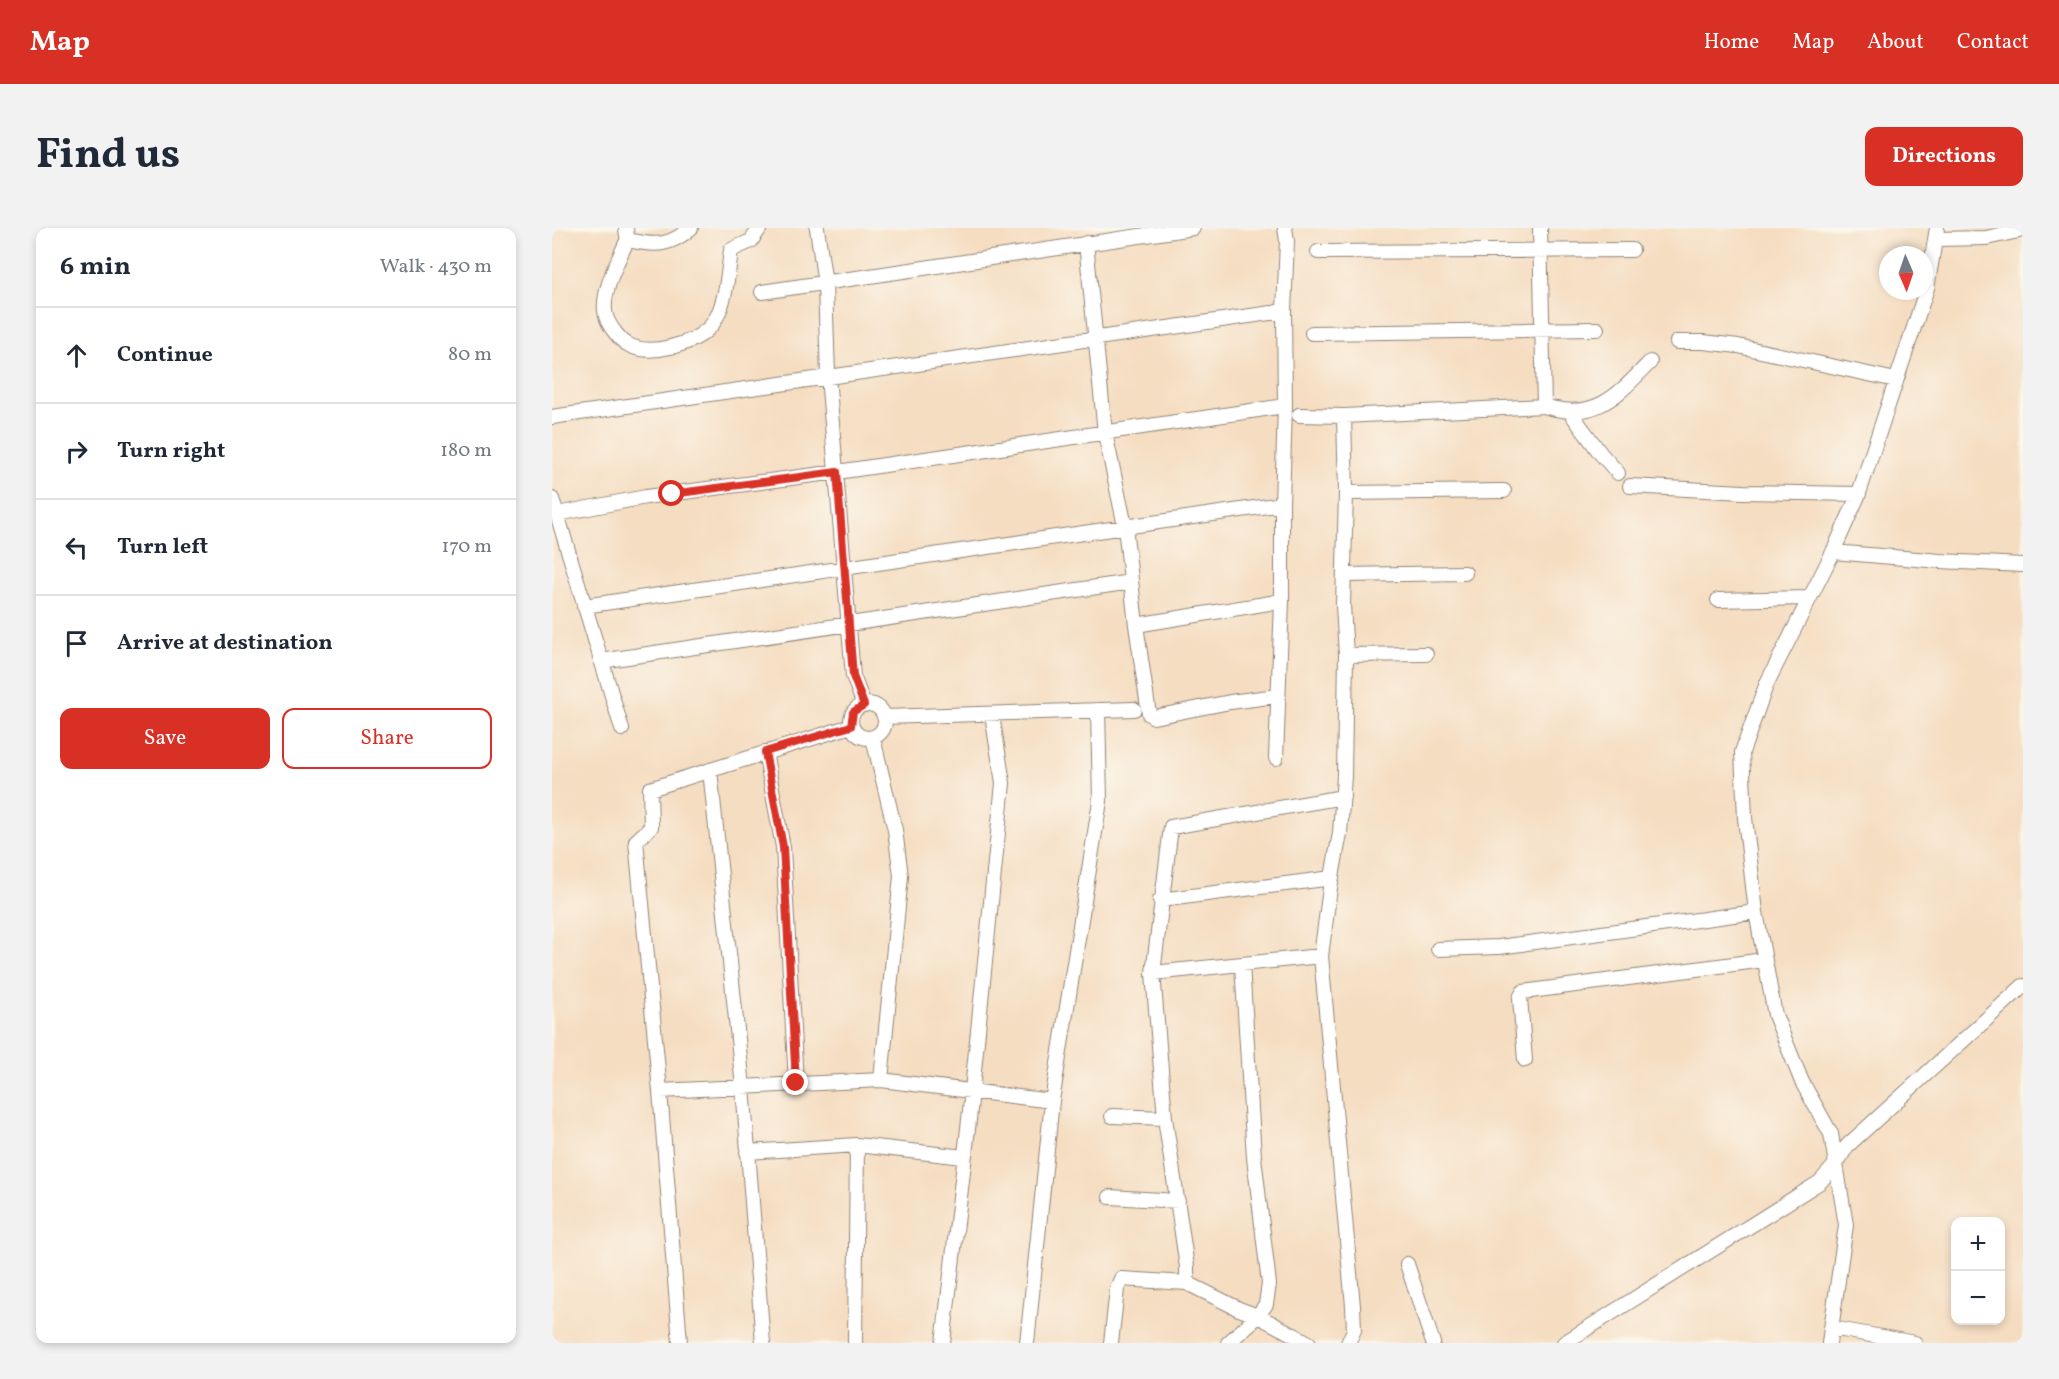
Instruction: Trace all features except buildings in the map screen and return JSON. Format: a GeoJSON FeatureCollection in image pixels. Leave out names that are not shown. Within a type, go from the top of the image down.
{"type":"FeatureCollection","features":[{"type":"Feature","properties":{"kind":"street"},"geometry":{"type":"LineString","coordinates":[[691,228],[678,239],[664,244],[642,243],[627,234],[605,295],[606,318],[627,344],[642,349],[681,345],[709,328],[716,317],[726,286],[731,250],[751,241],[760,228]]}},
{"type":"Feature","properties":{"kind":"street"},"geometry":{"type":"LineString","coordinates":[[817,228],[825,284],[828,376],[853,676],[864,705]]}},
{"type":"Feature","properties":{"kind":"street"},"geometry":{"type":"LineString","coordinates":[[762,292],[1193,228]]}},
{"type":"Feature","properties":{"kind":"street"},"geometry":{"type":"LineString","coordinates":[[1276,758],[1282,601],[1284,311],[1287,241],[1285,228]]}},
{"type":"Feature","properties":{"kind":"street"},"geometry":{"type":"LineString","coordinates":[[1539,228],[1544,406]]}},
{"type":"Feature","properties":{"kind":"street"},"geometry":{"type":"LineString","coordinates":[[1829,1343],[1846,1225],[1831,1134],[1802,1082],[1775,1015],[1756,912],[1745,818],[1742,752],[1767,683],[1833,552],[1859,494],[1926,288],[1936,234],[1986,238],[2023,230]]}},
{"type":"Feature","properties":{"kind":"street"},"geometry":{"type":"LineString","coordinates":[[1086,243],[1105,433],[1125,526],[1149,714],[1154,717],[1230,702],[1277,696]]}},
{"type":"Feature","properties":{"kind":"street"},"geometry":{"type":"LineString","coordinates":[[1318,252],[1632,250]]}},
{"type":"Feature","properties":{"kind":"street"},"geometry":{"type":"LineString","coordinates":[[552,417],[1284,311]]}},
{"type":"Feature","properties":{"kind":"street"},"geometry":{"type":"LineString","coordinates":[[1312,333],[1597,329]]}},
{"type":"Feature","properties":{"kind":"street"},"geometry":{"type":"LineString","coordinates":[[1677,342],[1738,346],[1896,380]]}},
{"type":"Feature","properties":{"kind":"street"},"geometry":{"type":"LineString","coordinates":[[1299,415],[1344,416],[1544,406],[1570,412],[1597,407],[1622,391],[1650,362]]}},
{"type":"Feature","properties":{"kind":"street"},"geometry":{"type":"LineString","coordinates":[[556,514],[646,497],[837,472],[1285,406]]}},
{"type":"Feature","properties":{"kind":"street"},"geometry":{"type":"LineString","coordinates":[[1570,412],[1618,473]]}},
{"type":"Feature","properties":{"kind":"street"},"geometry":{"type":"LineString","coordinates":[[1344,416],[1346,493],[1343,605],[1346,655],[1343,797],[1340,833],[1321,956],[1353,1306],[1354,1330],[1348,1343]]}},
{"type":"Feature","properties":{"kind":"street"},"geometry":{"type":"LineString","coordinates":[[1630,486],[1743,492],[1859,494]]}},
{"type":"Feature","properties":{"kind":"street"},"geometry":{"type":"LineString","coordinates":[[1346,493],[1504,491]]}},
{"type":"Feature","properties":{"kind":"street"},"geometry":{"type":"LineString","coordinates":[[552,499],[622,729]]}},
{"type":"Feature","properties":{"kind":"street"},"geometry":{"type":"LineString","coordinates":[[584,606],[1282,504]]}},
{"type":"Feature","properties":{"kind":"street"},"geometry":{"type":"LineString","coordinates":[[1833,552],[2023,565]]}},
{"type":"Feature","properties":{"kind":"street"},"geometry":{"type":"LineString","coordinates":[[1344,575],[1465,573]]}},
{"type":"Feature","properties":{"kind":"street"},"geometry":{"type":"LineString","coordinates":[[600,661],[849,622],[1131,582]]}},
{"type":"Feature","properties":{"kind":"street"},"geometry":{"type":"LineString","coordinates":[[1718,600],[1809,598]]}},
{"type":"Feature","properties":{"kind":"street"},"geometry":{"type":"LineString","coordinates":[[1136,625],[1282,601]]}},
{"type":"Feature","properties":{"kind":"street"},"geometry":{"type":"LineString","coordinates":[[1346,655],[1426,654]]}},
{"type":"Feature","properties":{"kind":"street"},"geometry":{"type":"LineString","coordinates":[[864,705],[877,706],[884,717],[883,730],[873,738],[860,736],[851,726],[853,712],[864,705]]}},
{"type":"Feature","properties":{"kind":"street"},"geometry":{"type":"LineString","coordinates":[[884,717],[1134,709]]}},
{"type":"Feature","properties":{"kind":"street"},"geometry":{"type":"LineString","coordinates":[[1027,1343],[1052,1101],[1100,801],[1098,710]]}},
{"type":"Feature","properties":{"kind":"street"},"geometry":{"type":"LineString","coordinates":[[943,1343],[972,1090],[1003,783],[992,715]]}},
{"type":"Feature","properties":{"kind":"street"},"geometry":{"type":"LineString","coordinates":[[681,1343],[636,841],[651,827],[650,789],[851,726]]}},
{"type":"Feature","properties":{"kind":"street"},"geometry":{"type":"LineString","coordinates":[[873,738],[895,830],[901,876],[881,1080]]}},
{"type":"Feature","properties":{"kind":"street"},"geometry":{"type":"LineString","coordinates":[[765,752],[783,847],[796,1083]]}},
{"type":"Feature","properties":{"kind":"street"},"geometry":{"type":"LineString","coordinates":[[710,770],[743,1087],[764,1343]]}},
{"type":"Feature","properties":{"kind":"street"},"geometry":{"type":"LineString","coordinates":[[1187,1282],[1187,1267],[1165,1118],[1153,973],[1160,900],[1171,827],[1343,797]]}},
{"type":"Feature","properties":{"kind":"street"},"geometry":{"type":"LineString","coordinates":[[1160,900],[1332,878]]}},
{"type":"Feature","properties":{"kind":"street"},"geometry":{"type":"LineString","coordinates":[[1438,949],[1499,946],[1756,912]]}},
{"type":"Feature","properties":{"kind":"street"},"geometry":{"type":"LineString","coordinates":[[1153,973],[1321,956]]}},
{"type":"Feature","properties":{"kind":"street"},"geometry":{"type":"LineString","coordinates":[[1525,1060],[1520,998],[1523,992],[1764,960]]}},
{"type":"Feature","properties":{"kind":"street"},"geometry":{"type":"LineString","coordinates":[[1228,1343],[1258,1316],[1266,1304],[1269,1284],[1254,1157],[1242,964]]}},
{"type":"Feature","properties":{"kind":"street"},"geometry":{"type":"LineString","coordinates":[[1564,1343],[1820,1182],[1836,1164],[1847,1146],[2023,986]]}},
{"type":"Feature","properties":{"kind":"street"},"geometry":{"type":"LineString","coordinates":[[660,1091],[881,1080],[1052,1101]]}},
{"type":"Feature","properties":{"kind":"street"},"geometry":{"type":"LineString","coordinates":[[1112,1116],[1165,1118]]}},
{"type":"Feature","properties":{"kind":"street"},"geometry":{"type":"LineString","coordinates":[[747,1152],[856,1145],[964,1157]]}},
{"type":"Feature","properties":{"kind":"street"},"geometry":{"type":"LineString","coordinates":[[855,1343],[856,1145]]}},
{"type":"Feature","properties":{"kind":"street"},"geometry":{"type":"LineString","coordinates":[[1110,1197],[1178,1201]]}},
{"type":"Feature","properties":{"kind":"street"},"geometry":{"type":"LineString","coordinates":[[1407,1264],[1433,1343]]}},
{"type":"Feature","properties":{"kind":"street"},"geometry":{"type":"LineString","coordinates":[[1111,1343],[1117,1289],[1121,1279],[1187,1282],[1309,1343]]}},
{"type":"Feature","properties":{"kind":"street"},"geometry":{"type":"LineString","coordinates":[[1832,1328],[1915,1343]]}},
{"type":"Feature","properties":{"kind":"route"},"geometry":{"type":"LineString","coordinates":[[672,494],[837,472],[853,676],[864,705],[853,712],[851,726],[765,752],[783,847],[796,1083]]}}]}
